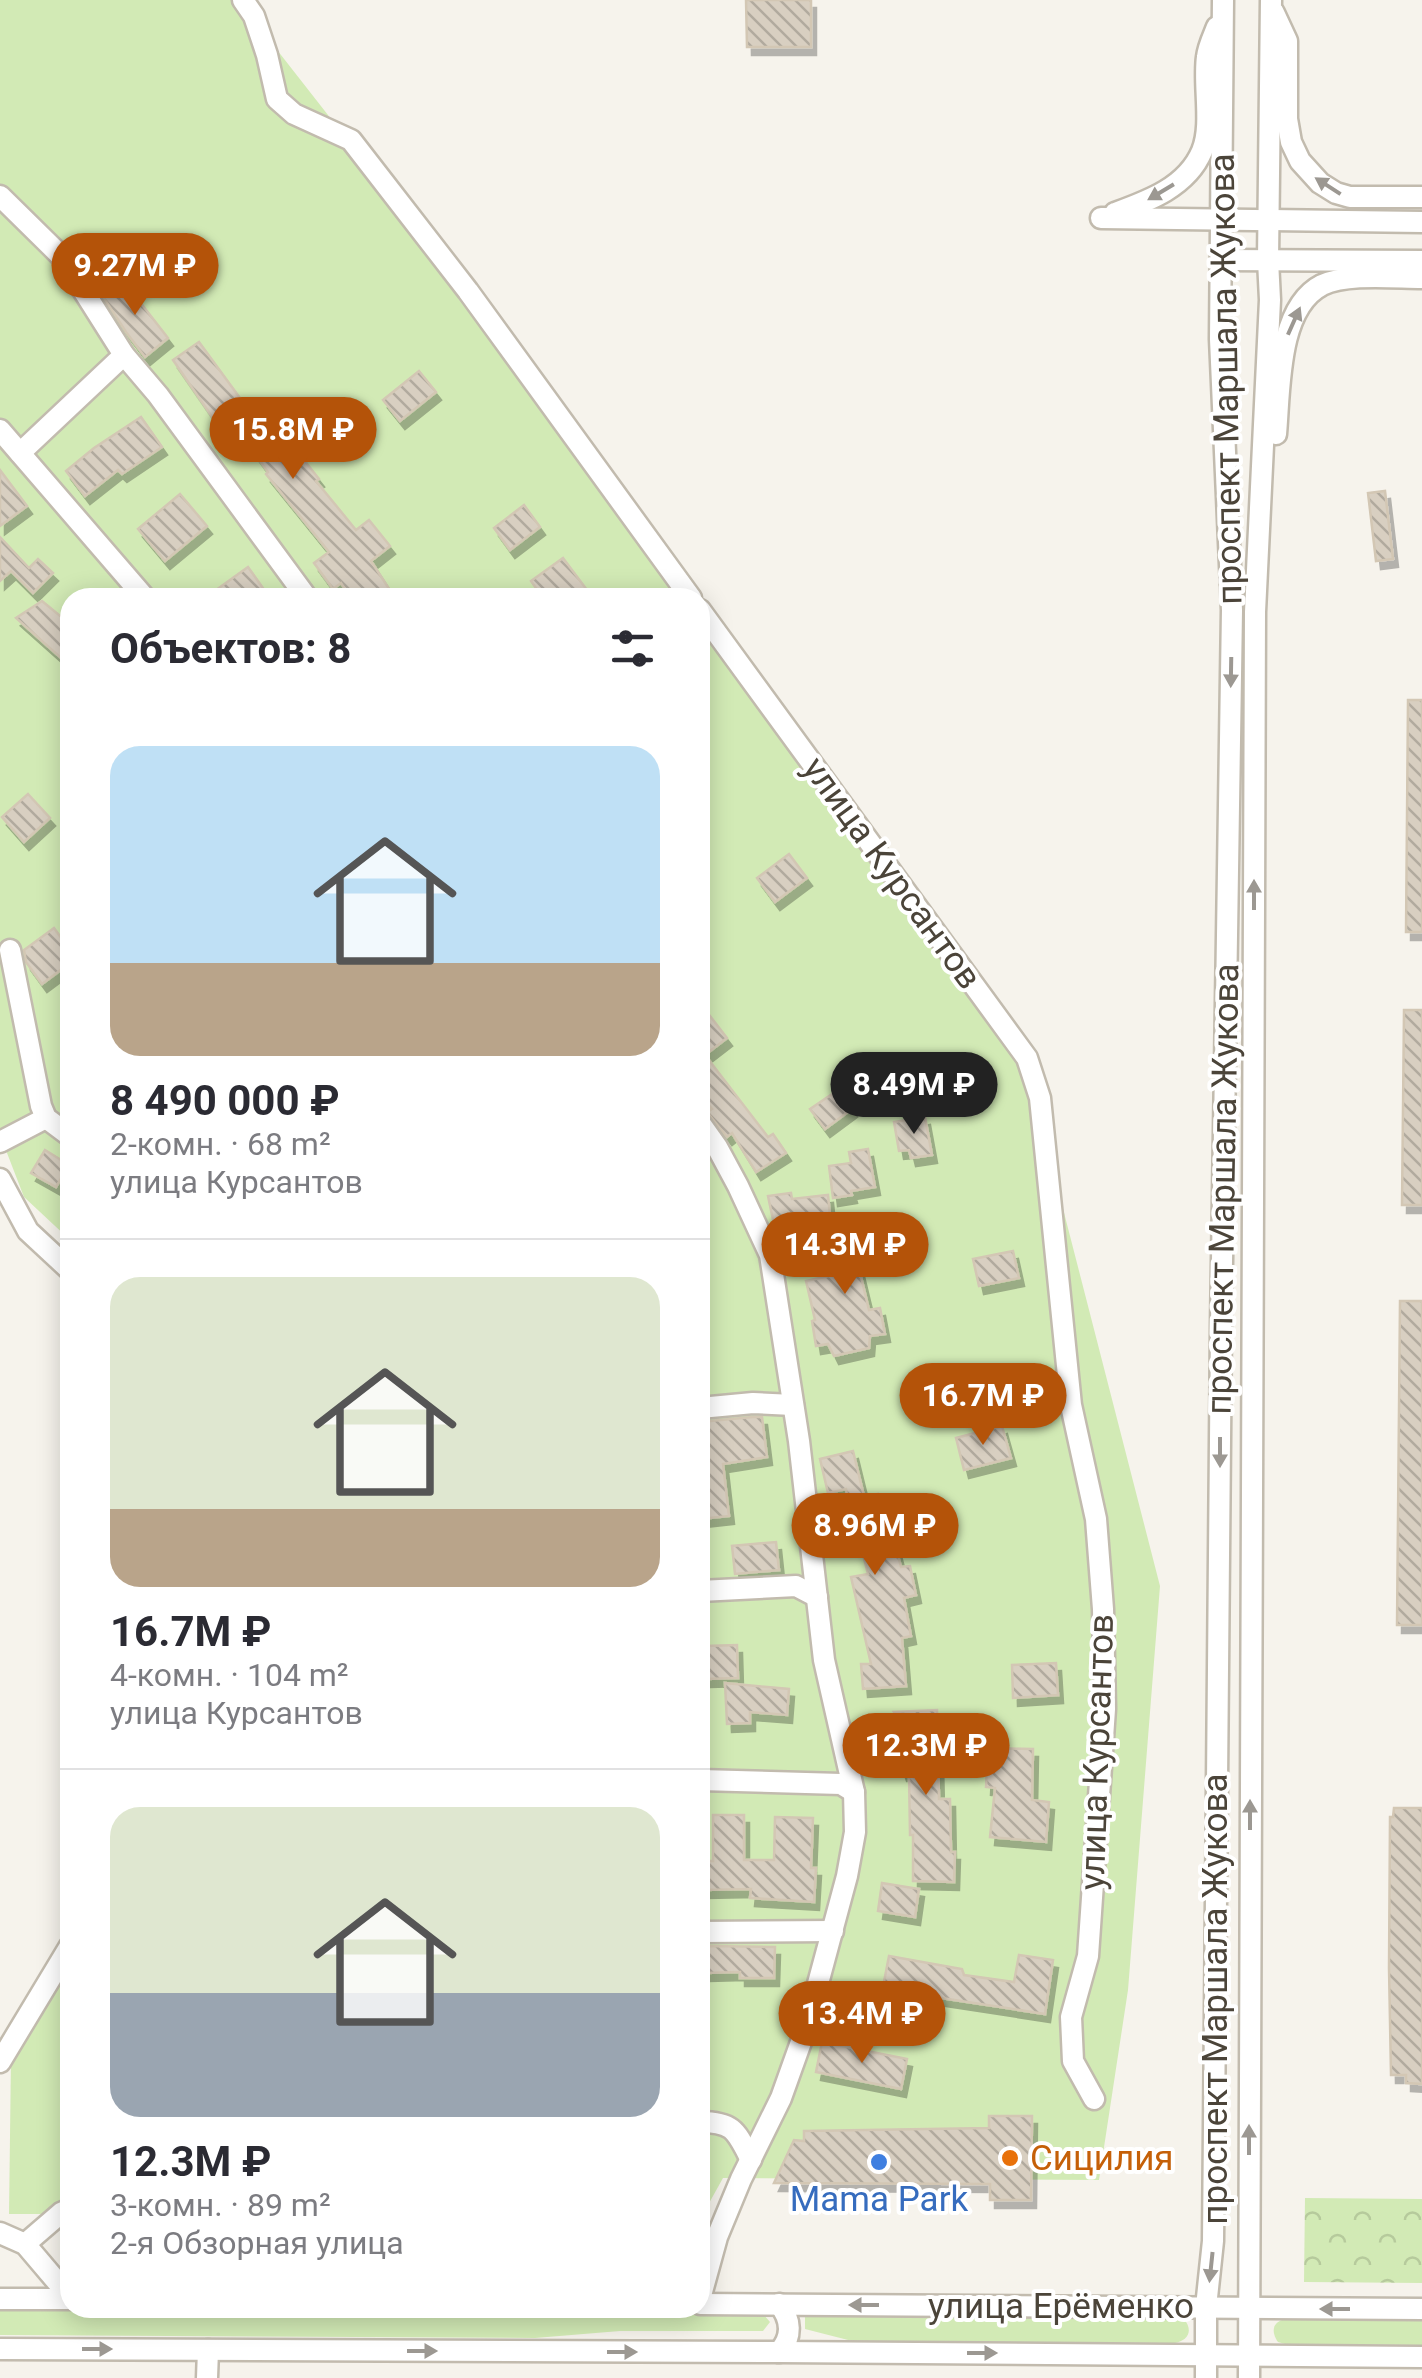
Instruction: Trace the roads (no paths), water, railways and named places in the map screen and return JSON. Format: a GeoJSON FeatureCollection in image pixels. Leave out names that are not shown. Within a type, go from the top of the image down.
{"type":"FeatureCollection","features":[{"type":"Feature","properties":{"kind":"street"},"geometry":{"type":"LineString","coordinates":[[243,0],[254,16],[277,99],[294,114],[351,140],[468,291],[684,588]]}},
{"type":"Feature","properties":{"kind":"street"},"geometry":{"type":"LineString","coordinates":[[1270,3],[1287,41],[1287,119],[1300,161],[1320,183],[1336,193],[1350,197],[1422,197]]}},
{"type":"Feature","properties":{"kind":"street","name":"проспект Маршала Жукова"},"geometry":{"type":"LineString","coordinates":[[1249,2378],[1255,612],[1270,300],[1270,3]]}},
{"type":"Feature","properties":{"kind":"street"},"geometry":{"type":"LineString","coordinates":[[1222,6],[1207,55],[1202,150],[1181,180],[1163,193],[1101,218],[1422,222]]}},
{"type":"Feature","properties":{"kind":"street","name":"проспект Маршала Жукова"},"geometry":{"type":"LineString","coordinates":[[1206,2378],[1206,2307],[1213,2241],[1220,1364],[1232,610],[1220,338],[1222,6]]}},
{"type":"Feature","properties":{"kind":"street"},"geometry":{"type":"LineString","coordinates":[[0,196],[62,257],[124,354],[300,588]]}},
{"type":"Feature","properties":{"kind":"street"},"geometry":{"type":"LineString","coordinates":[[1221,260],[1422,261]]}},
{"type":"Feature","properties":{"kind":"street"},"geometry":{"type":"LineString","coordinates":[[1262,482],[1273,466],[1286,339],[1307,296],[1322,285],[1351,278],[1422,278]]}},
{"type":"Feature","properties":{"kind":"street"},"geometry":{"type":"LineString","coordinates":[[20,453],[124,354]]}},
{"type":"Feature","properties":{"kind":"street"},"geometry":{"type":"LineString","coordinates":[[0,430],[136,588]]}},
{"type":"Feature","properties":{"kind":"street","name":"улица Курсантов"},"geometry":{"type":"LineString","coordinates":[[710,624],[1027,1058],[1040,1098],[1071,1406],[1096,1520],[1103,1609],[1105,1709],[1088,1956],[1071,2017],[1073,2061],[1094,2099]]}},
{"type":"Feature","properties":{"kind":"street"},"geometry":{"type":"LineString","coordinates":[[10,950],[40,1106],[46,1118],[60,1128]]}},
{"type":"Feature","properties":{"kind":"street"},"geometry":{"type":"LineString","coordinates":[[0,1142],[46,1118]]}},
{"type":"Feature","properties":{"kind":"street"},"geometry":{"type":"LineString","coordinates":[[710,1137],[770,1254],[824,1660],[854,1792],[855,1832],[848,1876],[806,2028],[781,2098],[717,2236],[710,2263]]}},
{"type":"Feature","properties":{"kind":"street"},"geometry":{"type":"LineString","coordinates":[[0,1180],[28,1231],[60,1261]]}},
{"type":"Feature","properties":{"kind":"street"},"geometry":{"type":"LineString","coordinates":[[710,1407],[753,1402],[793,1405]]}},
{"type":"Feature","properties":{"kind":"street"},"geometry":{"type":"LineString","coordinates":[[710,1590],[796,1586],[817,1597]]}},
{"type":"Feature","properties":{"kind":"street"},"geometry":{"type":"LineString","coordinates":[[710,1780],[840,1784],[854,1792]]}},
{"type":"Feature","properties":{"kind":"street"},"geometry":{"type":"LineString","coordinates":[[710,1932],[832,1931]]}},
{"type":"Feature","properties":{"kind":"street"},"geometry":{"type":"LineString","coordinates":[[0,2062],[60,1963]]}},
{"type":"Feature","properties":{"kind":"street"},"geometry":{"type":"LineString","coordinates":[[710,2122],[722,2122],[736,2131],[750,2160]]}},
{"type":"Feature","properties":{"kind":"street"},"geometry":{"type":"LineString","coordinates":[[25,2244],[60,2217]]}},
{"type":"Feature","properties":{"kind":"street"},"geometry":{"type":"LineString","coordinates":[[0,2233],[25,2244],[60,2286]]}},
{"type":"Feature","properties":{"kind":"street"},"geometry":{"type":"LineString","coordinates":[[0,2298],[60,2298]]}},
{"type":"Feature","properties":{"kind":"street","name":"улица Ерёменко"},"geometry":{"type":"LineString","coordinates":[[710,2301],[1422,2310]]}},
{"type":"Feature","properties":{"kind":"street"},"geometry":{"type":"LineString","coordinates":[[779,2304],[787,2315],[789,2331],[779,2352]]}},
{"type":"Feature","properties":{"kind":"street","name":"улица Ерёменко"},"geometry":{"type":"LineString","coordinates":[[0,2349],[1422,2357]]}},
{"type":"Feature","properties":{"kind":"street"},"geometry":{"type":"LineString","coordinates":[[207,2378],[208,2350]]}},
{"type":"Feature","properties":{"kind":"place","name":"Сицилия"},"geometry":{"type":"Point","coordinates":[1010,2158]}},
{"type":"Feature","properties":{"kind":"place","name":"Mama Park"},"geometry":{"type":"Point","coordinates":[879,2162]}}]}
